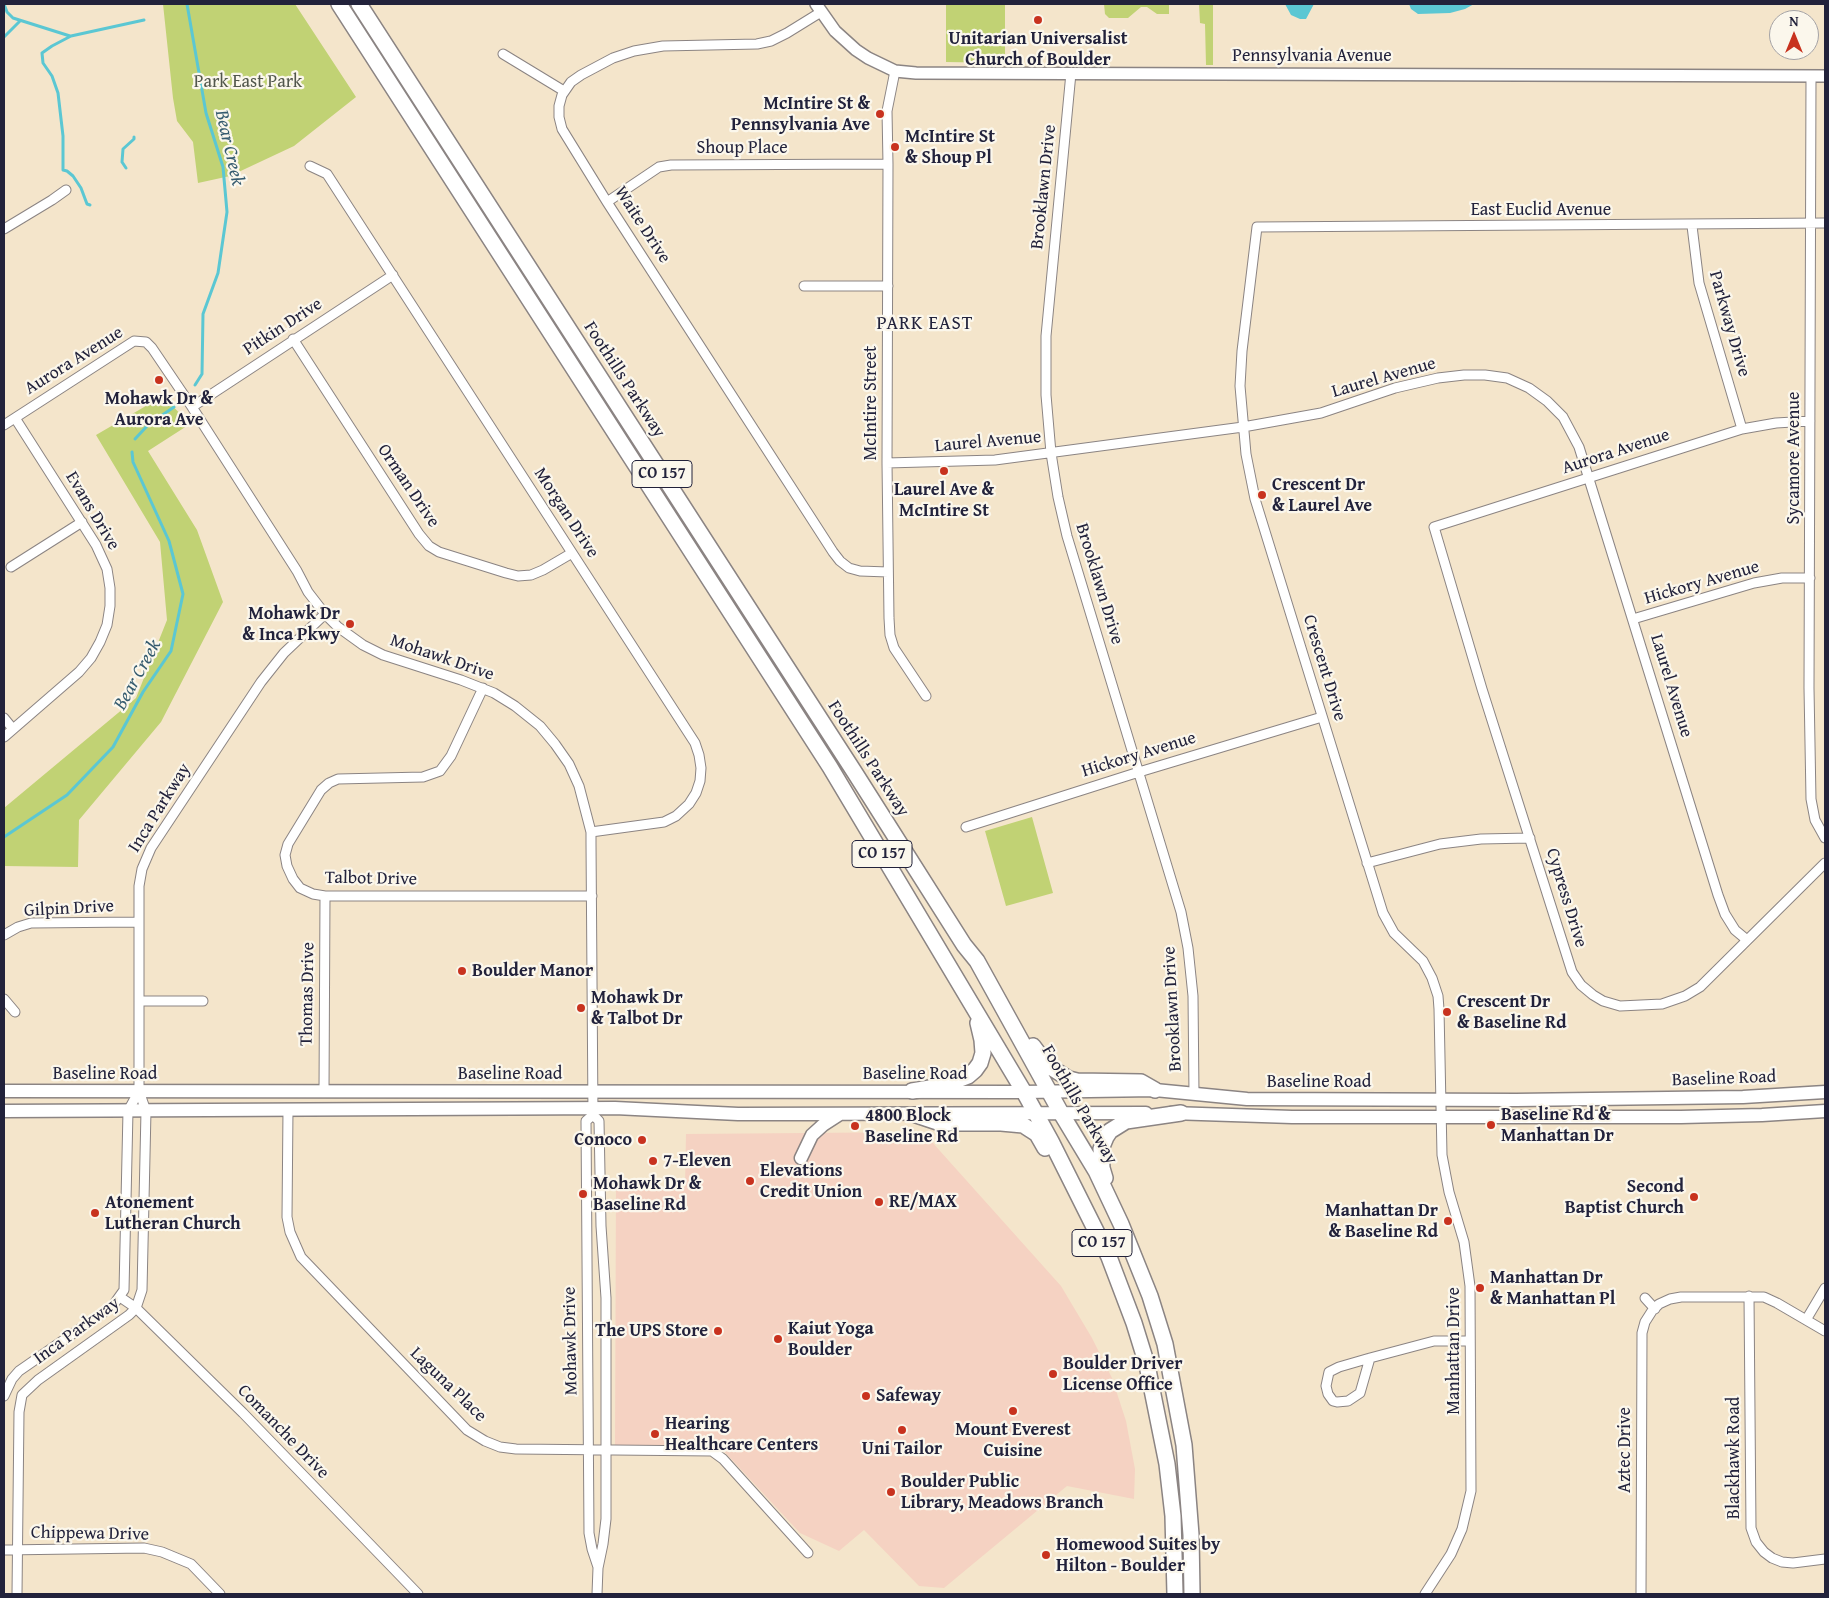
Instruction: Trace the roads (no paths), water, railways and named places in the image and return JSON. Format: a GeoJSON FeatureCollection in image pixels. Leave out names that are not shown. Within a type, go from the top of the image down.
{"type":"FeatureCollection","features":[{"type":"Feature","properties":{"kind":"highway","name":"Foothills Parkway"},"geometry":{"type":"LineString","coordinates":[[339,4],[830,767],[1037,1113],[1109,1258],[1134,1323],[1147,1365],[1158,1413],[1170,1489],[1175,1594]]}},
{"type":"Feature","properties":{"kind":"highway","name":"Foothills Parkway"},"geometry":{"type":"LineString","coordinates":[[359,4],[964,945],[977,962],[1110,1199],[1150,1296],[1169,1362],[1180,1420],[1185,1460],[1191,1535],[1192,1594]]}},
{"type":"Feature","properties":{"kind":"highway"},"geometry":{"type":"LineString","coordinates":[[977,962],[988,972],[1032,1046],[1055,1071],[1077,1081],[1141,1082],[1155,1090]]}},
{"type":"Feature","properties":{"kind":"highway"},"geometry":{"type":"LineString","coordinates":[[912,1091],[956,1082],[968,1076],[980,1063],[983,1053],[982,1040],[979,1026],[966,994]]}},
{"type":"Feature","properties":{"kind":"highway"},"geometry":{"type":"LineString","coordinates":[[1110,1199],[1101,1157],[1103,1143],[1110,1131],[1126,1121],[1181,1113]]}},
{"type":"Feature","properties":{"kind":"highway"},"geometry":{"type":"LineString","coordinates":[[916,1115],[940,1123],[1012,1124],[1032,1130],[1037,1134],[1050,1156],[1075,1204],[1095,1228]]}},
{"type":"Feature","properties":{"kind":"main road","name":"Baseline Road"},"geometry":{"type":"LineString","coordinates":[[4,1092],[1050,1092],[1155,1090],[1256,1099],[1440,1100],[1743,1098],[1825,1092]]}},
{"type":"Feature","properties":{"kind":"main road","name":"Baseline Road"},"geometry":{"type":"LineString","coordinates":[[4,1111],[593,1112],[658,1110],[730,1114],[1181,1113],[1292,1117],[1681,1117],[1825,1111]]}},
{"type":"Feature","properties":{"kind":"main road"},"geometry":{"type":"LineString","coordinates":[[801,1158],[812,1135],[842,1113]]}},
{"type":"Feature","properties":{"kind":"street","name":"Pennsylvania Avenue"},"geometry":{"type":"LineString","coordinates":[[818,8],[835,31],[868,58],[895,71],[916,73],[1825,76]]}},
{"type":"Feature","properties":{"kind":"street"},"geometry":{"type":"LineString","coordinates":[[503,54],[564,91],[571,82],[581,75],[613,58],[634,51],[663,46],[757,44],[771,41],[787,33],[818,8]]}},
{"type":"Feature","properties":{"kind":"street","name":"McIntire Street"},"geometry":{"type":"LineString","coordinates":[[895,71],[887,111],[887,463],[890,634],[894,648],[926,696]]}},
{"type":"Feature","properties":{"kind":"street","name":"Brooklawn Drive"},"geometry":{"type":"LineString","coordinates":[[1071,73],[1046,336],[1046,395],[1051,453],[1067,536],[1181,912],[1188,948],[1193,996],[1194,1094]]}},
{"type":"Feature","properties":{"kind":"street","name":"Sycamore Avenue"},"geometry":{"type":"LineString","coordinates":[[1811,76],[1809,688],[1811,799],[1815,820],[1825,838]]}},
{"type":"Feature","properties":{"kind":"street","name":"Waite Drive"},"geometry":{"type":"LineString","coordinates":[[564,91],[559,106],[559,118],[562,129],[833,552],[849,568],[860,571],[888,572]]}},
{"type":"Feature","properties":{"kind":"street","name":"Shoup Place"},"geometry":{"type":"LineString","coordinates":[[607,202],[659,167],[671,165],[888,164]]}},
{"type":"Feature","properties":{"kind":"street","name":"Morgan Drive"},"geometry":{"type":"LineString","coordinates":[[310,166],[327,174],[572,552],[700,755],[702,768],[696,794],[689,804],[676,816],[664,822],[591,832]]}},
{"type":"Feature","properties":{"kind":"street"},"geometry":{"type":"LineString","coordinates":[[4,229],[66,190]]}},
{"type":"Feature","properties":{"kind":"street","name":"East Euclid Avenue"},"geometry":{"type":"LineString","coordinates":[[1257,227],[1825,224]]}},
{"type":"Feature","properties":{"kind":"street","name":"Parkway Drive"},"geometry":{"type":"LineString","coordinates":[[1692,226],[1698,283],[1742,429]]}},
{"type":"Feature","properties":{"kind":"street","name":"Crescent Drive"},"geometry":{"type":"LineString","coordinates":[[1257,227],[1242,351],[1240,386],[1246,454],[1255,499],[1386,922],[1394,933],[1423,961],[1432,978],[1438,996],[1440,1016],[1440,1100]]}},
{"type":"Feature","properties":{"kind":"street","name":"Pitkin Drive"},"geometry":{"type":"LineString","coordinates":[[192,407],[393,275]]}},
{"type":"Feature","properties":{"kind":"street"},"geometry":{"type":"LineString","coordinates":[[804,286],[888,286]]}},
{"type":"Feature","properties":{"kind":"street","name":"Orman Drive"},"geometry":{"type":"LineString","coordinates":[[293,339],[414,526],[429,546],[439,552],[518,576],[531,575],[543,570],[572,552]]}},
{"type":"Feature","properties":{"kind":"street","name":"Aurora Avenue"},"geometry":{"type":"LineString","coordinates":[[4,425],[134,341],[146,342],[152,348],[192,407]]}},
{"type":"Feature","properties":{"kind":"street","name":"Laurel Avenue"},"geometry":{"type":"LineString","coordinates":[[887,463],[995,460],[1243,427],[1321,414],[1395,388],[1438,378],[1485,375],[1507,378],[1528,388],[1547,401],[1562,417],[1574,436],[1634,619],[1718,895],[1725,914],[1735,930],[1747,940]]}},
{"type":"Feature","properties":{"kind":"street","name":"Mohawk Drive"},"geometry":{"type":"LineString","coordinates":[[192,407],[297,571],[308,592],[338,627],[363,645],[383,656],[483,688],[515,706],[540,726],[555,744],[569,764],[580,786],[591,832],[593,1112],[600,1126],[601,1226],[606,1290],[605,1535],[598,1568],[597,1594]]}},
{"type":"Feature","properties":{"kind":"street","name":"Evans Drive"},"geometry":{"type":"LineString","coordinates":[[4,737],[79,672],[91,658],[107,625],[110,597],[107,569],[96,545],[15,418]]}},
{"type":"Feature","properties":{"kind":"street","name":"Aurora Avenue"},"geometry":{"type":"LineString","coordinates":[[1434,527],[1742,429],[1776,423],[1810,421]]}},
{"type":"Feature","properties":{"kind":"street"},"geometry":{"type":"LineString","coordinates":[[11,567],[82,522]]}},
{"type":"Feature","properties":{"kind":"street","name":"Cypress Drive"},"geometry":{"type":"LineString","coordinates":[[1434,527],[1482,689],[1572,972],[1581,985],[1603,1001],[1620,1006],[1662,1004],[1685,996],[1700,987],[1825,863]]}},
{"type":"Feature","properties":{"kind":"street","name":"Hickory Avenue"},"geometry":{"type":"LineString","coordinates":[[1634,619],[1754,583],[1782,578],[1810,578]]}},
{"type":"Feature","properties":{"kind":"street","name":"Inca Parkway"},"geometry":{"type":"LineString","coordinates":[[22,1395],[38,1380],[129,1315],[136,1308],[140,1298],[143,1278],[146,1111],[139,1091],[138,922],[139,886],[142,869],[151,848],[261,682],[284,653],[325,614]]}},
{"type":"Feature","properties":{"kind":"street","name":"Talbot Drive"},"geometry":{"type":"LineString","coordinates":[[483,688],[443,774],[422,777],[338,779],[329,783],[321,790],[288,844],[286,866],[293,880],[300,888],[324,896],[592,896]]}},
{"type":"Feature","properties":{"kind":"street","name":"Hickory Avenue"},"geometry":{"type":"LineString","coordinates":[[966,827],[1322,717]]}},
{"type":"Feature","properties":{"kind":"street"},"geometry":{"type":"LineString","coordinates":[[4,718],[13,729]]}},
{"type":"Feature","properties":{"kind":"street"},"geometry":{"type":"LineString","coordinates":[[1367,863],[1440,844],[1481,838],[1530,838]]}},
{"type":"Feature","properties":{"kind":"street","name":"Thomas Drive"},"geometry":{"type":"LineString","coordinates":[[324,896],[324,1091]]}},
{"type":"Feature","properties":{"kind":"street","name":"Gilpin Drive"},"geometry":{"type":"LineString","coordinates":[[4,935],[18,927],[31,923],[138,922]]}},
{"type":"Feature","properties":{"kind":"street"},"geometry":{"type":"LineString","coordinates":[[4,999],[16,1012]]}},
{"type":"Feature","properties":{"kind":"street"},"geometry":{"type":"LineString","coordinates":[[139,1001],[204,1001]]}},
{"type":"Feature","properties":{"kind":"street","name":"Inca Parkway"},"geometry":{"type":"LineString","coordinates":[[5,1391],[19,1372],[107,1310],[124,1290],[128,1111],[139,1091]]}},
{"type":"Feature","properties":{"kind":"street","name":"Manhattan Drive"},"geometry":{"type":"LineString","coordinates":[[1424,1594],[1451,1554],[1462,1529],[1471,1490],[1470,1286],[1467,1260],[1444,1170],[1440,1100]]}},
{"type":"Feature","properties":{"kind":"street","name":"Laguna Place"},"geometry":{"type":"LineString","coordinates":[[288,1110],[286,1217],[301,1258],[467,1430],[485,1441],[500,1447],[516,1449],[712,1451],[723,1459],[808,1553]]}},
{"type":"Feature","properties":{"kind":"street","name":"Mohawk Drive"},"geometry":{"type":"LineString","coordinates":[[593,1112],[586,1122],[589,1533],[598,1568]]}},
{"type":"Feature","properties":{"kind":"street"},"geometry":{"type":"LineString","coordinates":[[1806,1320],[1825,1288]]}},
{"type":"Feature","properties":{"kind":"street","name":"Blackhawk Road"},"geometry":{"type":"LineString","coordinates":[[1749,1296],[1751,1528],[1756,1542],[1772,1558],[1782,1562],[1793,1563],[1825,1559]]}},
{"type":"Feature","properties":{"kind":"street","name":"Comanche Drive"},"geometry":{"type":"LineString","coordinates":[[120,1297],[136,1308],[236,1406],[418,1594]]}},
{"type":"Feature","properties":{"kind":"street"},"geometry":{"type":"LineString","coordinates":[[1645,1298],[1654,1309],[1670,1299],[1681,1297],[1764,1297],[1825,1331]]}},
{"type":"Feature","properties":{"kind":"street","name":"Aztec Drive"},"geometry":{"type":"LineString","coordinates":[[1641,1594],[1642,1333],[1645,1322],[1654,1309]]}},
{"type":"Feature","properties":{"kind":"street"},"geometry":{"type":"LineString","coordinates":[[1370,1358],[1360,1393],[1348,1401],[1337,1402],[1333,1400],[1328,1394],[1326,1386],[1329,1372],[1339,1367],[1370,1358],[1434,1341],[1470,1341]]}},
{"type":"Feature","properties":{"kind":"street"},"geometry":{"type":"LineString","coordinates":[[5,1391],[22,1395],[19,1412],[18,1594]]}},
{"type":"Feature","properties":{"kind":"street","name":"Chippewa Drive"},"geometry":{"type":"LineString","coordinates":[[4,1550],[144,1548],[162,1552],[191,1564],[220,1594]]}},
{"type":"Feature","properties":{"kind":"water"},"geometry":{"type":"Polygon","coordinates":[[[1285,4],[1314,4],[1306,19],[1300,19],[1291,15],[1285,4]]]}},
{"type":"Feature","properties":{"kind":"water"},"geometry":{"type":"Polygon","coordinates":[[[1409,4],[1474,4],[1465,9],[1450,13],[1418,14],[1411,9],[1409,4]]]}},
{"type":"Feature","properties":{"kind":"waterway"},"geometry":{"type":"LineString","coordinates":[[4,4],[7,12],[13,18],[70,36]]}},
{"type":"Feature","properties":{"kind":"waterway","name":"Bear Creek"},"geometry":{"type":"LineString","coordinates":[[187,4],[206,113],[223,167],[227,212],[218,273],[203,314],[202,374],[195,385]]}},
{"type":"Feature","properties":{"kind":"waterway"},"geometry":{"type":"LineString","coordinates":[[90,205],[87,204],[81,188],[73,176],[63,170],[63,136],[58,93],[52,76],[43,63],[42,53],[71,36],[144,20]]}},
{"type":"Feature","properties":{"kind":"waterway"},"geometry":{"type":"LineString","coordinates":[[4,37],[20,21]]}},
{"type":"Feature","properties":{"kind":"waterway"},"geometry":{"type":"LineString","coordinates":[[126,168],[122,162],[123,149],[134,137]]}},
{"type":"Feature","properties":{"kind":"waterway","name":"Bear Creek"},"geometry":{"type":"LineString","coordinates":[[135,439],[148,425],[174,407]]}},
{"type":"Feature","properties":{"kind":"waterway","name":"Bear Creek"},"geometry":{"type":"LineString","coordinates":[[4,837],[67,795],[113,747],[143,692],[171,651],[183,594],[169,541],[133,462],[132,452]]}},
{"type":"Feature","properties":{"kind":"place","name":"Unitarian Universalist Church of Boulder"},"geometry":{"type":"Point","coordinates":[1038,20]}},
{"type":"Feature","properties":{"kind":"place","name":"McIntire St & Pennsylvania Ave"},"geometry":{"type":"Point","coordinates":[880,114]}},
{"type":"Feature","properties":{"kind":"place","name":"McIntire St & Shoup Pl"},"geometry":{"type":"Point","coordinates":[895,147]}},
{"type":"Feature","properties":{"kind":"place","name":"Mohawk Dr & Aurora Ave"},"geometry":{"type":"Point","coordinates":[159,380]}},
{"type":"Feature","properties":{"kind":"place","name":"Laurel Ave & McIntire St"},"geometry":{"type":"Point","coordinates":[944,471]}},
{"type":"Feature","properties":{"kind":"place","name":"Crescent Dr & Laurel Ave"},"geometry":{"type":"Point","coordinates":[1262,495]}},
{"type":"Feature","properties":{"kind":"place","name":"Mohawk Dr & Inca Pkwy"},"geometry":{"type":"Point","coordinates":[350,624]}},
{"type":"Feature","properties":{"kind":"place","name":"Boulder Manor"},"geometry":{"type":"Point","coordinates":[462,971]}},
{"type":"Feature","properties":{"kind":"place","name":"Mohawk Dr & Talbot Dr"},"geometry":{"type":"Point","coordinates":[581,1008]}},
{"type":"Feature","properties":{"kind":"place","name":"Crescent Dr & Baseline Rd"},"geometry":{"type":"Point","coordinates":[1447,1012]}},
{"type":"Feature","properties":{"kind":"place","name":"Baseline Rd & Manhattan Dr"},"geometry":{"type":"Point","coordinates":[1491,1125]}},
{"type":"Feature","properties":{"kind":"place","name":"4800 Block Baseline Rd"},"geometry":{"type":"Point","coordinates":[855,1126]}},
{"type":"Feature","properties":{"kind":"place","name":"Conoco"},"geometry":{"type":"Point","coordinates":[642,1140]}},
{"type":"Feature","properties":{"kind":"place","name":"7-Eleven"},"geometry":{"type":"Point","coordinates":[653,1161]}},
{"type":"Feature","properties":{"kind":"place","name":"Elevations Credit Union"},"geometry":{"type":"Point","coordinates":[750,1181]}},
{"type":"Feature","properties":{"kind":"place","name":"Mohawk Dr & Baseline Rd"},"geometry":{"type":"Point","coordinates":[583,1194]}},
{"type":"Feature","properties":{"kind":"place","name":"Second Baptist Church"},"geometry":{"type":"Point","coordinates":[1694,1197]}},
{"type":"Feature","properties":{"kind":"place","name":"RE/MAX"},"geometry":{"type":"Point","coordinates":[879,1202]}},
{"type":"Feature","properties":{"kind":"place","name":"Atonement Lutheran Church"},"geometry":{"type":"Point","coordinates":[95,1213]}},
{"type":"Feature","properties":{"kind":"place","name":"Manhattan Dr & Baseline Rd"},"geometry":{"type":"Point","coordinates":[1448,1221]}},
{"type":"Feature","properties":{"kind":"place","name":"Manhattan Dr & Manhattan Pl"},"geometry":{"type":"Point","coordinates":[1480,1288]}},
{"type":"Feature","properties":{"kind":"place","name":"The UPS Store"},"geometry":{"type":"Point","coordinates":[718,1331]}},
{"type":"Feature","properties":{"kind":"place","name":"Kaiut Yoga Boulder"},"geometry":{"type":"Point","coordinates":[778,1339]}},
{"type":"Feature","properties":{"kind":"place","name":"Boulder Driver License Office"},"geometry":{"type":"Point","coordinates":[1053,1374]}},
{"type":"Feature","properties":{"kind":"place","name":"Safeway"},"geometry":{"type":"Point","coordinates":[866,1396]}},
{"type":"Feature","properties":{"kind":"place","name":"Mount Everest Cuisine"},"geometry":{"type":"Point","coordinates":[1013,1411]}},
{"type":"Feature","properties":{"kind":"place","name":"Uni Tailor"},"geometry":{"type":"Point","coordinates":[902,1430]}},
{"type":"Feature","properties":{"kind":"place","name":"Hearing Healthcare Centers"},"geometry":{"type":"Point","coordinates":[655,1434]}},
{"type":"Feature","properties":{"kind":"place","name":"Boulder Public Library, Meadows Branch"},"geometry":{"type":"Point","coordinates":[891,1492]}},
{"type":"Feature","properties":{"kind":"place","name":"Homewood Suites by Hilton - Boulder"},"geometry":{"type":"Point","coordinates":[1046,1555]}},
{"type":"Feature","properties":{"kind":"district","name":"PARK EAST"},"geometry":{"type":"Point","coordinates":[925,324]}},
{"type":"Feature","properties":{"kind":"park label","name":"Park East Park"},"geometry":{"type":"Point","coordinates":[248,82]}}]}
